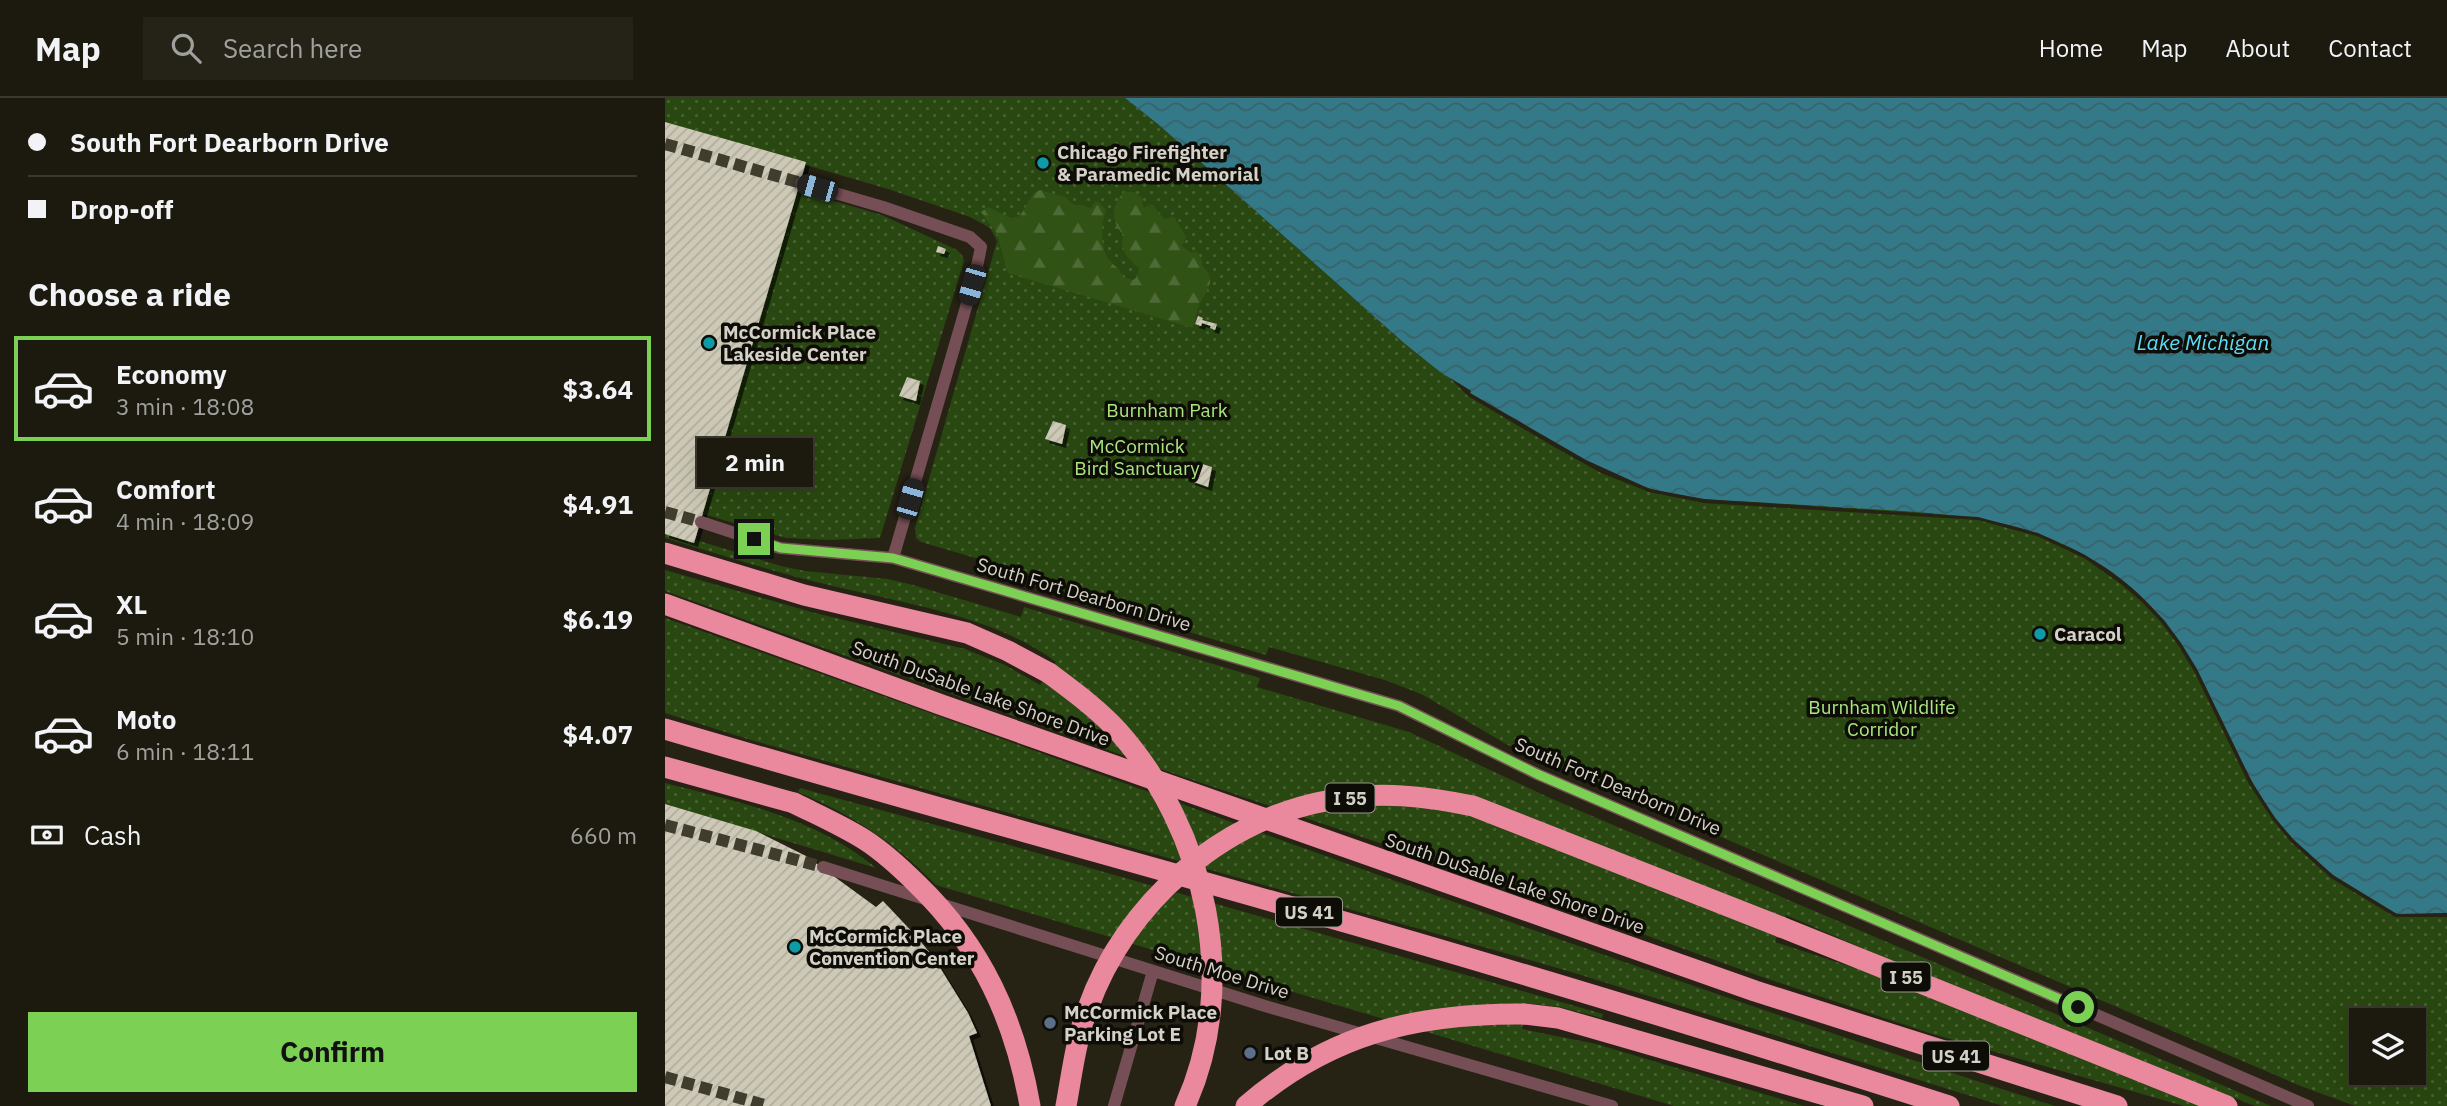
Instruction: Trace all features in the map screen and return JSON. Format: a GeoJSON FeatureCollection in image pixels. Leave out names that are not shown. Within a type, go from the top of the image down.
{"type":"FeatureCollection","features":[{"type":"Feature","properties":{"kind":"highway"},"geometry":{"type":"LineString","coordinates":[[665,553],[804,595],[967,634],[1008,651],[1049,673],[1079,695],[1118,730],[1167,800],[1196,872],[1206,912],[1211,978],[1206,1037],[1199,1068],[1185,1106]]}},
{"type":"Feature","properties":{"kind":"highway","name":"South DuSable Lake Shore Drive"},"geometry":{"type":"LineString","coordinates":[[665,604],[942,705],[1755,991],[2117,1106]]}},
{"type":"Feature","properties":{"kind":"highway","name":"US 41"},"geometry":{"type":"LineString","coordinates":[[665,729],[871,790],[1444,950],[1792,1055],[1949,1106]]}},
{"type":"Feature","properties":{"kind":"highway"},"geometry":{"type":"LineString","coordinates":[[665,767],[794,803],[866,841],[899,866],[941,908],[965,938],[992,984],[1013,1032],[1030,1106]]}},
{"type":"Feature","properties":{"kind":"highway","name":"I 55"},"geometry":{"type":"LineString","coordinates":[[1066,1106],[1075,1055],[1088,1008],[1114,953],[1143,911],[1189,866],[1215,847],[1249,828],[1284,813],[1330,800],[1378,795],[1426,797],[1473,806],[2227,1106]]}},
{"type":"Feature","properties":{"kind":"highway"},"geometry":{"type":"LineString","coordinates":[[1246,1106],[1298,1066],[1337,1046],[1377,1031],[1416,1021],[1459,1015],[1524,1014],[1570,1022],[1863,1106]]}},
{"type":"Feature","properties":{"kind":"street"},"geometry":{"type":"LineString","coordinates":[[801,183],[961,234],[976,241],[981,247],[975,276],[893,558]]}},
{"type":"Feature","properties":{"kind":"street","name":"South Fort Dearborn Drive"},"geometry":{"type":"LineString","coordinates":[[701,522],[781,548],[893,558],[1399,706],[1537,774],[2308,1106]]}},
{"type":"Feature","properties":{"kind":"street","name":"South Moe Drive"},"geometry":{"type":"LineString","coordinates":[[823,867],[1265,1006],[1612,1106]]}},
{"type":"Feature","properties":{"kind":"street"},"geometry":{"type":"LineString","coordinates":[[1114,1106],[1153,971]]}},
{"type":"Feature","properties":{"kind":"green space","name":"Burnham Park"},"geometry":{"type":"Polygon","coordinates":[[[665,98],[1125,98],[1159,125],[1404,343],[1440,372],[1471,391],[1978,517],[2060,542],[2123,581],[2181,643],[2228,731],[2397,914],[2447,913],[2447,1106],[2355,1106],[2303,1087],[1537,758],[1506,744],[1423,695],[1388,681],[1269,647],[1266,655],[1031,585],[1033,575],[921,542],[916,538],[915,528],[997,241],[990,228],[970,217],[806,165],[799,191],[882,215],[957,250],[964,261],[880,538],[786,538],[703,514],[696,540],[805,571],[888,579],[1021,617],[1024,607],[1260,678],[1257,687],[1409,732],[1550,798],[2271,1106],[2255,1106],[1892,961],[1786,915],[1775,942],[1873,974],[2206,1106],[2184,1106],[1929,1033],[1762,977],[1534,895],[1175,774],[665,591],[665,570],[815,613],[965,649],[1005,665],[1040,685],[1056,662],[1032,646],[977,622],[767,569],[665,538],[665,98]]]}},
{"type":"Feature","properties":{"kind":"green space"},"geometry":{"type":"Polygon","coordinates":[[[1040,190],[1065,197],[1074,205],[1091,209],[1098,201],[1106,210],[1102,235],[1106,255],[1123,277],[1133,280],[1137,277],[1139,268],[1125,253],[1122,245],[1124,235],[1114,219],[1120,197],[1124,192],[1134,192],[1142,198],[1143,208],[1152,204],[1164,219],[1174,217],[1186,237],[1182,246],[1191,253],[1197,251],[1210,280],[1193,328],[1008,273],[997,234],[981,212],[988,207],[1011,218],[1020,216],[1033,194],[1040,190]]]}},
{"type":"Feature","properties":{"kind":"green space"},"geometry":{"type":"Polygon","coordinates":[[[665,618],[1705,990],[2055,1106],[2003,1106],[1568,971],[751,740],[665,713],[665,618]]]}},
{"type":"Feature","properties":{"kind":"green space"},"geometry":{"type":"Polygon","coordinates":[[[665,783],[748,805],[802,824],[828,836],[876,868],[665,804],[665,783]]]}},
{"type":"Feature","properties":{"kind":"green space"},"geometry":{"type":"Polygon","coordinates":[[[800,788],[1603,1014],[1602,1018],[1560,1007],[1525,1003],[1522,1029],[1596,1044],[1804,1106],[1674,1106],[936,885],[889,843],[855,820],[798,792],[800,788]]]}},
{"type":"Feature","properties":{"kind":"water","name":"Lake Michigan"},"geometry":{"type":"Polygon","coordinates":[[[1125,98],[2447,98],[2447,913],[2405,915],[2388,910],[2352,889],[2300,847],[2282,827],[2253,783],[2204,684],[2165,622],[2139,594],[2106,568],[2052,539],[2000,523],[1945,514],[1696,498],[1649,488],[1596,467],[1470,393],[1471,391],[1440,372],[1125,98]]]}},
{"type":"Feature","properties":{"kind":"pier"},"geometry":{"type":"Polygon","coordinates":[[[1450,378],[1471,391],[1470,393],[1586,460],[1650,489],[1704,499],[1978,517],[2038,533],[2085,555],[2123,581],[2143,599],[2164,620],[2181,643],[2197,669],[2252,782],[2275,818],[2293,839],[2333,875],[2397,914],[2447,913],[2447,917],[2395,917],[2331,878],[2291,842],[2249,784],[2194,671],[2178,645],[2141,601],[2084,558],[2037,536],[1978,520],[1704,503],[1649,492],[1601,473],[1551,445],[1468,396],[1450,378]]]}},
{"type":"Feature","properties":{"kind":"building","name":"McCormick Place Lakeside Center"},"geometry":{"type":"Polygon","coordinates":[[[665,122],[806,162],[694,543],[665,534],[665,122]]]}},
{"type":"Feature","properties":{"kind":"building"},"geometry":{"type":"Polygon","coordinates":[[[938,246],[946,249],[944,254],[936,252],[938,246]]]}},
{"type":"Feature","properties":{"kind":"building"},"geometry":{"type":"Polygon","coordinates":[[[1198,316],[1203,318],[1202,320],[1217,324],[1215,330],[1202,323],[1201,326],[1195,324],[1198,316]]]}},
{"type":"Feature","properties":{"kind":"building"},"geometry":{"type":"Polygon","coordinates":[[[907,377],[920,381],[916,401],[899,396],[907,377]]]}},
{"type":"Feature","properties":{"kind":"building"},"geometry":{"type":"Polygon","coordinates":[[[1053,421],[1066,425],[1062,444],[1045,439],[1053,421]]]}},
{"type":"Feature","properties":{"kind":"building"},"geometry":{"type":"Polygon","coordinates":[[[1199,463],[1212,467],[1208,487],[1191,481],[1199,463]]]}},
{"type":"Feature","properties":{"kind":"building","name":"McCormick Place Convention Center"},"geometry":{"type":"Polygon","coordinates":[[[665,804],[756,831],[806,856],[876,907],[883,901],[934,958],[968,1013],[977,1033],[969,1036],[991,1106],[665,1106],[665,804]]]}},
{"type":"Feature","properties":{"kind":"tunnel"},"geometry":{"type":"LineString","coordinates":[[665,144],[801,183]]}},
{"type":"Feature","properties":{"kind":"tunnel"},"geometry":{"type":"LineString","coordinates":[[665,512],[701,522]]}},
{"type":"Feature","properties":{"kind":"tunnel"},"geometry":{"type":"LineString","coordinates":[[665,825],[823,867]]}},
{"type":"Feature","properties":{"kind":"tunnel"},"geometry":{"type":"LineString","coordinates":[[665,1077],[768,1106]]}},
{"type":"Feature","properties":{"kind":"place","name":"Chicago Firefighter & Paramedic Memorial"},"geometry":{"type":"Point","coordinates":[1043,163]}},
{"type":"Feature","properties":{"kind":"place","name":"McCormick Place Lakeside Center"},"geometry":{"type":"Point","coordinates":[709,343]}},
{"type":"Feature","properties":{"kind":"place","name":"Caracol"},"geometry":{"type":"Point","coordinates":[2040,634]}},
{"type":"Feature","properties":{"kind":"place","name":"McCormick Place Convention Center"},"geometry":{"type":"Point","coordinates":[795,947]}},
{"type":"Feature","properties":{"kind":"place","name":"McCormick Place Parking Lot E"},"geometry":{"type":"Point","coordinates":[1050,1023]}},
{"type":"Feature","properties":{"kind":"place","name":"Lot B"},"geometry":{"type":"Point","coordinates":[1250,1053]}},
{"type":"Feature","properties":{"kind":"route"},"geometry":{"type":"LineString","coordinates":[[754,539],[781,548],[893,558],[1399,706],[1537,774],[2078,1007]]}},
{"type":"Feature","properties":{"kind":"park label","name":"McCormick Bird Sanctuary"},"geometry":{"type":"Point","coordinates":[1137,457]}},
{"type":"Feature","properties":{"kind":"park label","name":"Burnham Wildlife Corridor"},"geometry":{"type":"Point","coordinates":[1882,718]}}]}
